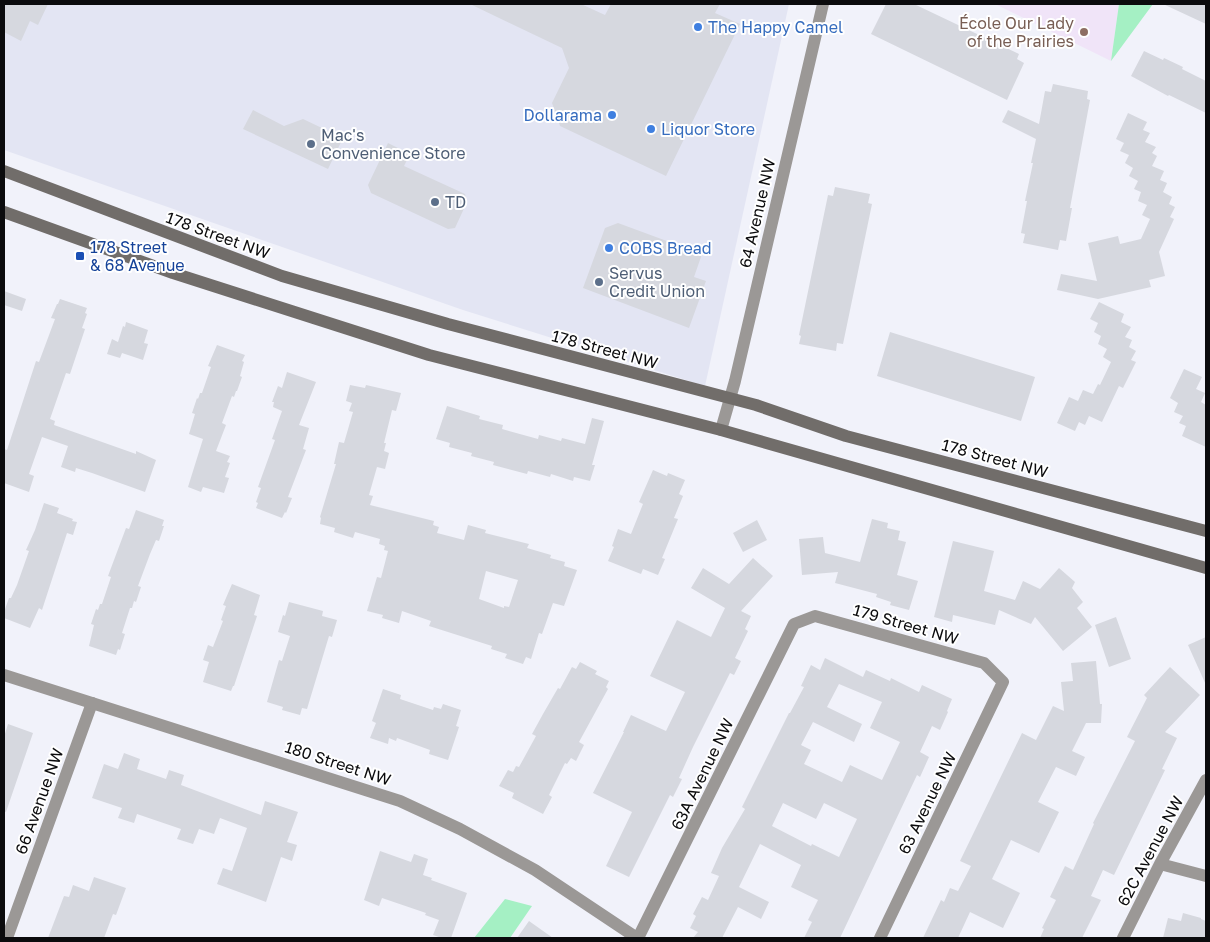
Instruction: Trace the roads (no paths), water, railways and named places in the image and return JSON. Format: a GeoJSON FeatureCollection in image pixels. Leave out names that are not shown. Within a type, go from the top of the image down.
{"type":"FeatureCollection","features":[{"type":"Feature","properties":{"kind":"main road","name":"178 Street NW"},"geometry":{"type":"LineString","coordinates":[[4,171],[187,242],[282,276],[448,324],[756,405],[846,436],[1206,531]]}},
{"type":"Feature","properties":{"kind":"main road"},"geometry":{"type":"LineString","coordinates":[[4,212],[173,273],[429,355],[721,430],[1206,568]]}},
{"type":"Feature","properties":{"kind":"street","name":"64 Avenue NW"},"geometry":{"type":"LineString","coordinates":[[721,430],[823,4]]}},
{"type":"Feature","properties":{"kind":"street","name":"179 Street NW"},"geometry":{"type":"LineString","coordinates":[[794,624],[815,616],[984,663],[1003,682]]}},
{"type":"Feature","properties":{"kind":"street","name":"63A Avenue NW"},"geometry":{"type":"LineString","coordinates":[[638,938],[794,624]]}},
{"type":"Feature","properties":{"kind":"street","name":"180 Street NW"},"geometry":{"type":"LineString","coordinates":[[4,675],[400,800],[460,829],[535,870],[638,938]]}},
{"type":"Feature","properties":{"kind":"street","name":"63 Avenue NW"},"geometry":{"type":"LineString","coordinates":[[880,938],[1003,682]]}},
{"type":"Feature","properties":{"kind":"street","name":"66 Avenue NW"},"geometry":{"type":"LineString","coordinates":[[7,938],[10,910],[92,703]]}},
{"type":"Feature","properties":{"kind":"street","name":"62C Avenue NW"},"geometry":{"type":"LineString","coordinates":[[1123,938],[1160,864],[1206,780]]}},
{"type":"Feature","properties":{"kind":"street"},"geometry":{"type":"LineString","coordinates":[[1160,864],[1206,876]]}},
{"type":"Feature","properties":{"kind":"place","name":"The Happy Camel"},"geometry":{"type":"Point","coordinates":[698,27]}},
{"type":"Feature","properties":{"kind":"place","name":"École Our Lady of the Prairies"},"geometry":{"type":"Point","coordinates":[1084,32]}},
{"type":"Feature","properties":{"kind":"place","name":"Dollarama"},"geometry":{"type":"Point","coordinates":[612,115]}},
{"type":"Feature","properties":{"kind":"place","name":"Liquor Store"},"geometry":{"type":"Point","coordinates":[651,129]}},
{"type":"Feature","properties":{"kind":"place","name":"Mac's Convenience Store"},"geometry":{"type":"Point","coordinates":[311,144]}},
{"type":"Feature","properties":{"kind":"place","name":"TD"},"geometry":{"type":"Point","coordinates":[435,202]}},
{"type":"Feature","properties":{"kind":"place","name":"COBS Bread"},"geometry":{"type":"Point","coordinates":[609,248]}},
{"type":"Feature","properties":{"kind":"place","name":"178 Street & 68 Avenue"},"geometry":{"type":"Point","coordinates":[80,256]}},
{"type":"Feature","properties":{"kind":"place","name":"Servus Credit Union"},"geometry":{"type":"Point","coordinates":[599,282]}}]}
